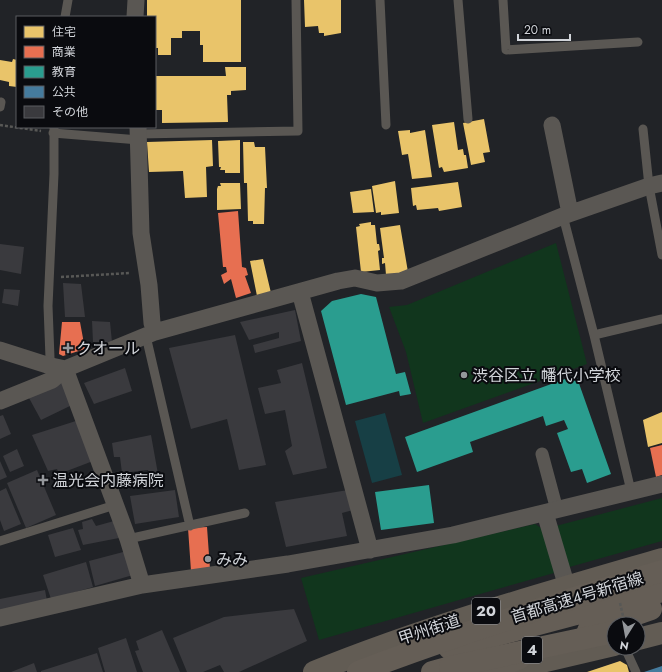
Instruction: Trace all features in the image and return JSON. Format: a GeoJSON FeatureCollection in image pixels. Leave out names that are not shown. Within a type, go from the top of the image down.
{"type":"FeatureCollection","features":[{"type":"Feature","properties":{"kind":"highway","name":"甲州街道"},"geometry":{"type":"LineString","coordinates":[[314,672],[369,650],[447,623],[662,559]]}},
{"type":"Feature","properties":{"kind":"highway","name":"首都高速4号新宿線"},"geometry":{"type":"LineString","coordinates":[[359,672],[441,640],[532,610],[662,571]]}},
{"type":"Feature","properties":{"kind":"highway"},"geometry":{"type":"LineString","coordinates":[[359,672],[652,609]]}},
{"type":"Feature","properties":{"kind":"highway"},"geometry":{"type":"LineString","coordinates":[[486,672],[652,609]]}},
{"type":"Feature","properties":{"kind":"highway"},"geometry":{"type":"LineString","coordinates":[[646,637],[662,633]]}},
{"type":"Feature","properties":{"kind":"highway","name":"4"},"geometry":{"type":"LineString","coordinates":[[432,672],[606,634]]}},
{"type":"Feature","properties":{"kind":"highway"},"geometry":{"type":"LineString","coordinates":[[499,672],[606,647]]}},
{"type":"Feature","properties":{"kind":"street"},"geometry":{"type":"LineString","coordinates":[[135,16],[136,0]]}},
{"type":"Feature","properties":{"kind":"street"},"geometry":{"type":"LineString","coordinates":[[552,125],[566,215]]}},
{"type":"Feature","properties":{"kind":"street"},"geometry":{"type":"LineString","coordinates":[[139,134],[141,233],[147,272],[152,324],[150,334]]}},
{"type":"Feature","properties":{"kind":"street"},"geometry":{"type":"LineString","coordinates":[[0,401],[52,380],[65,369],[150,334],[348,279],[355,278],[376,283],[401,282],[566,215],[655,184]]}},
{"type":"Feature","properties":{"kind":"street"},"geometry":{"type":"LineString","coordinates":[[300,292],[370,550]]}},
{"type":"Feature","properties":{"kind":"street"},"geometry":{"type":"LineString","coordinates":[[0,350],[46,366],[65,369]]}},
{"type":"Feature","properties":{"kind":"street"},"geometry":{"type":"LineString","coordinates":[[65,369],[128,539],[142,586]]}},
{"type":"Feature","properties":{"kind":"street"},"geometry":{"type":"LineString","coordinates":[[542,454],[551,512],[567,587]]}},
{"type":"Feature","properties":{"kind":"street"},"geometry":{"type":"LineString","coordinates":[[0,618],[142,586],[288,564],[453,535],[662,484]]}},
{"type":"Feature","properties":{"kind":"lane"},"geometry":{"type":"LineString","coordinates":[[66,16],[68,0]]}},
{"type":"Feature","properties":{"kind":"lane"},"geometry":{"type":"LineString","coordinates":[[46,366],[50,358],[50,277],[54,174],[53,130],[139,134],[298,131],[296,0]]}},
{"type":"Feature","properties":{"kind":"lane"},"geometry":{"type":"LineString","coordinates":[[380,0],[386,125]]}},
{"type":"Feature","properties":{"kind":"lane"},"geometry":{"type":"LineString","coordinates":[[458,0],[468,119]]}},
{"type":"Feature","properties":{"kind":"lane"},"geometry":{"type":"LineString","coordinates":[[503,0],[506,50],[638,42]]}},
{"type":"Feature","properties":{"kind":"lane"},"geometry":{"type":"LineString","coordinates":[[643,129],[655,184],[662,255]]}},
{"type":"Feature","properties":{"kind":"lane"},"geometry":{"type":"LineString","coordinates":[[566,215],[631,491]]}},
{"type":"Feature","properties":{"kind":"lane"},"geometry":{"type":"LineString","coordinates":[[594,335],[662,319]]}},
{"type":"Feature","properties":{"kind":"lane"},"geometry":{"type":"LineString","coordinates":[[150,334],[190,526]]}},
{"type":"Feature","properties":{"kind":"lane"},"geometry":{"type":"LineString","coordinates":[[0,541],[115,505]]}},
{"type":"Feature","properties":{"kind":"lane"},"geometry":{"type":"LineString","coordinates":[[128,539],[245,513]]}},
{"type":"Feature","properties":{"kind":"lane"},"geometry":{"type":"LineString","coordinates":[[629,656],[636,672]]}},
{"type":"Feature","properties":{"kind":"path"},"geometry":{"type":"LineString","coordinates":[[0,125],[16,127]]}},
{"type":"Feature","properties":{"kind":"path"},"geometry":{"type":"LineString","coordinates":[[32,128],[53,130]]}},
{"type":"Feature","properties":{"kind":"path"},"geometry":{"type":"LineString","coordinates":[[50,277],[147,272]]}},
{"type":"Feature","properties":{"kind":"green space"},"geometry":{"type":"Polygon","coordinates":[[[556,243],[587,364],[423,423],[406,352],[389,307],[407,305],[556,243]]]}},
{"type":"Feature","properties":{"kind":"green space"},"geometry":{"type":"Polygon","coordinates":[[[662,498],[662,541],[566,568],[552,527],[662,498]]]}},
{"type":"Feature","properties":{"kind":"green space"},"geometry":{"type":"Polygon","coordinates":[[[535,524],[544,530],[554,573],[319,640],[301,578],[535,524]]]}},
{"type":"Feature","properties":{"kind":"water"},"geometry":{"type":"Polygon","coordinates":[[[385,413],[402,475],[372,483],[355,421],[385,413]]]}},
{"type":"Feature","properties":{"kind":"building: 住宅"},"geometry":{"type":"Polygon","coordinates":[[[147,0],[241,0],[241,62],[203,62],[203,45],[200,45],[200,31],[182,31],[182,38],[171,38],[171,55],[158,55],[158,48],[156,48],[156,16],[147,16],[147,0]]]}},
{"type":"Feature","properties":{"kind":"building: 住宅"},"geometry":{"type":"Polygon","coordinates":[[[304,0],[341,0],[341,33],[324,36],[324,33],[319,33],[318,26],[305,27],[304,0]]]}},
{"type":"Feature","properties":{"kind":"building: 住宅"},"geometry":{"type":"Polygon","coordinates":[[[13,59],[16,60],[16,87],[9,86],[9,82],[0,80],[0,60],[12,62],[13,59]]]}},
{"type":"Feature","properties":{"kind":"building: 住宅"},"geometry":{"type":"Polygon","coordinates":[[[225,67],[246,67],[246,90],[231,91],[231,95],[227,95],[228,122],[162,123],[162,110],[156,110],[156,76],[226,76],[225,67]]]}},
{"type":"Feature","properties":{"kind":"building: 住宅"},"geometry":{"type":"Polygon","coordinates":[[[484,119],[490,152],[483,153],[485,162],[471,165],[463,123],[484,119]]]}},
{"type":"Feature","properties":{"kind":"building: 住宅"},"geometry":{"type":"Polygon","coordinates":[[[454,122],[458,150],[463,149],[464,155],[466,155],[468,168],[444,172],[442,167],[439,168],[432,125],[454,122]]]}},
{"type":"Feature","properties":{"kind":"building: 住宅"},"geometry":{"type":"Polygon","coordinates":[[[410,130],[410,133],[425,130],[432,177],[412,179],[408,154],[402,155],[398,131],[410,130]]]}},
{"type":"Feature","properties":{"kind":"building: 住宅"},"geometry":{"type":"Polygon","coordinates":[[[212,140],[213,166],[206,167],[207,197],[185,198],[183,171],[149,172],[147,142],[212,140]]]}},
{"type":"Feature","properties":{"kind":"building: 住宅"},"geometry":{"type":"Polygon","coordinates":[[[240,140],[240,173],[225,173],[225,170],[220,170],[221,167],[219,167],[218,141],[240,140]]]}},
{"type":"Feature","properties":{"kind":"building: 住宅"},"geometry":{"type":"Polygon","coordinates":[[[243,142],[254,142],[255,147],[265,147],[267,188],[265,188],[264,224],[253,224],[253,221],[248,221],[247,183],[244,183],[243,142]]]}},
{"type":"Feature","properties":{"kind":"building: 住宅"},"geometry":{"type":"Polygon","coordinates":[[[395,181],[399,213],[381,215],[381,212],[376,213],[372,186],[395,181]]]}},
{"type":"Feature","properties":{"kind":"building: 住宅"},"geometry":{"type":"Polygon","coordinates":[[[458,182],[462,207],[439,211],[438,208],[417,210],[416,205],[413,206],[411,188],[458,182]]]}},
{"type":"Feature","properties":{"kind":"building: 住宅"},"geometry":{"type":"Polygon","coordinates":[[[220,183],[240,183],[241,209],[217,210],[217,189],[218,186],[221,186],[220,183]]]}},
{"type":"Feature","properties":{"kind":"building: 住宅"},"geometry":{"type":"Polygon","coordinates":[[[371,189],[374,212],[353,213],[350,192],[371,189]]]}},
{"type":"Feature","properties":{"kind":"building: 住宅"},"geometry":{"type":"Polygon","coordinates":[[[371,222],[371,225],[375,225],[377,244],[379,244],[380,250],[378,251],[380,270],[361,272],[356,227],[360,226],[359,224],[371,222]]]}},
{"type":"Feature","properties":{"kind":"building: 住宅"},"geometry":{"type":"Polygon","coordinates":[[[400,225],[408,272],[386,275],[385,263],[382,264],[382,258],[384,258],[380,228],[400,225]]]}},
{"type":"Feature","properties":{"kind":"building: 住宅"},"geometry":{"type":"Polygon","coordinates":[[[263,259],[271,293],[257,296],[250,261],[263,259]]]}},
{"type":"Feature","properties":{"kind":"building: 住宅"},"geometry":{"type":"Polygon","coordinates":[[[662,412],[662,443],[648,447],[643,420],[662,412]]]}},
{"type":"Feature","properties":{"kind":"building: 住宅"},"geometry":{"type":"Polygon","coordinates":[[[620,661],[627,665],[629,672],[587,672],[620,661]]]}},
{"type":"Feature","properties":{"kind":"building: 商業"},"geometry":{"type":"Polygon","coordinates":[[[238,211],[242,267],[246,268],[248,275],[245,276],[251,293],[236,298],[231,279],[224,284],[221,275],[227,272],[226,267],[223,267],[218,213],[238,211]]]}},
{"type":"Feature","properties":{"kind":"building: 商業"},"geometry":{"type":"Polygon","coordinates":[[[62,322],[80,322],[85,349],[63,356],[59,354],[62,322]]]}},
{"type":"Feature","properties":{"kind":"building: 商業"},"geometry":{"type":"Polygon","coordinates":[[[662,445],[662,475],[656,477],[650,448],[662,445]]]}},
{"type":"Feature","properties":{"kind":"building: 商業"},"geometry":{"type":"Polygon","coordinates":[[[207,527],[210,569],[191,571],[188,528],[207,527]]]}},
{"type":"Feature","properties":{"kind":"building: 教育"},"geometry":{"type":"Polygon","coordinates":[[[361,294],[376,297],[396,374],[405,372],[411,394],[400,396],[399,391],[346,405],[321,311],[332,301],[361,294]]]}},
{"type":"Feature","properties":{"kind":"building: 教育"},"geometry":{"type":"Polygon","coordinates":[[[576,375],[611,474],[587,483],[582,469],[571,472],[557,433],[568,429],[564,420],[546,426],[543,416],[470,442],[473,452],[417,472],[405,437],[576,375]]]}},
{"type":"Feature","properties":{"kind":"building: 教育"},"geometry":{"type":"Polygon","coordinates":[[[429,485],[434,523],[381,530],[375,492],[429,485]]]}},
{"type":"Feature","properties":{"kind":"building: 公共"},"geometry":{"type":"Polygon","coordinates":[[[662,666],[662,672],[644,672],[662,666]]]}},
{"type":"Feature","properties":{"kind":"building: その他"},"geometry":{"type":"Polygon","coordinates":[[[0,244],[24,247],[21,274],[0,270],[0,244]]]}},
{"type":"Feature","properties":{"kind":"building: その他"},"geometry":{"type":"Polygon","coordinates":[[[63,283],[81,284],[85,317],[65,317],[63,283]]]}},
{"type":"Feature","properties":{"kind":"building: その他"},"geometry":{"type":"Polygon","coordinates":[[[4,289],[20,290],[18,306],[2,303],[4,289]]]}},
{"type":"Feature","properties":{"kind":"building: その他"},"geometry":{"type":"Polygon","coordinates":[[[295,310],[301,341],[255,353],[253,345],[279,338],[279,332],[249,340],[240,322],[295,310]]]}},
{"type":"Feature","properties":{"kind":"building: その他"},"geometry":{"type":"Polygon","coordinates":[[[92,321],[110,322],[112,342],[93,342],[92,321]]]}},
{"type":"Feature","properties":{"kind":"building: その他"},"geometry":{"type":"Polygon","coordinates":[[[235,335],[266,465],[239,470],[227,419],[191,429],[169,348],[235,335]]]}},
{"type":"Feature","properties":{"kind":"building: その他"},"geometry":{"type":"Polygon","coordinates":[[[302,363],[327,468],[293,475],[285,451],[292,446],[285,410],[265,414],[258,388],[281,383],[277,370],[302,363]]]}},
{"type":"Feature","properties":{"kind":"building: その他"},"geometry":{"type":"Polygon","coordinates":[[[125,368],[132,391],[94,404],[84,383],[125,368]]]}},
{"type":"Feature","properties":{"kind":"building: その他"},"geometry":{"type":"Polygon","coordinates":[[[61,382],[72,405],[41,420],[29,398],[61,382]]]}},
{"type":"Feature","properties":{"kind":"building: その他"},"geometry":{"type":"Polygon","coordinates":[[[3,415],[11,434],[0,439],[0,416],[3,415]]]}},
{"type":"Feature","properties":{"kind":"building: その他"},"geometry":{"type":"Polygon","coordinates":[[[79,420],[93,461],[59,474],[57,469],[48,471],[32,435],[79,420]]]}},
{"type":"Feature","properties":{"kind":"building: その他"},"geometry":{"type":"Polygon","coordinates":[[[151,435],[158,474],[149,474],[148,470],[122,473],[120,457],[114,457],[112,443],[151,435]]]}},
{"type":"Feature","properties":{"kind":"building: その他"},"geometry":{"type":"Polygon","coordinates":[[[17,449],[24,466],[10,472],[3,456],[17,449]]]}},
{"type":"Feature","properties":{"kind":"building: その他"},"geometry":{"type":"Polygon","coordinates":[[[0,461],[7,477],[0,480],[0,461]]]}},
{"type":"Feature","properties":{"kind":"building: その他"},"geometry":{"type":"Polygon","coordinates":[[[37,470],[56,515],[26,528],[7,483],[37,470]]]}},
{"type":"Feature","properties":{"kind":"building: その他"},"geometry":{"type":"Polygon","coordinates":[[[6,488],[21,524],[4,531],[0,520],[0,491],[6,488]]]}},
{"type":"Feature","properties":{"kind":"building: その他"},"geometry":{"type":"Polygon","coordinates":[[[175,490],[179,517],[135,524],[130,496],[175,490]]]}},
{"type":"Feature","properties":{"kind":"building: その他"},"geometry":{"type":"Polygon","coordinates":[[[348,490],[353,510],[342,513],[347,536],[286,547],[275,502],[348,490]]]}},
{"type":"Feature","properties":{"kind":"building: その他"},"geometry":{"type":"Polygon","coordinates":[[[92,519],[96,526],[114,521],[119,538],[83,545],[78,530],[83,529],[82,522],[92,519]]]}},
{"type":"Feature","properties":{"kind":"building: その他"},"geometry":{"type":"Polygon","coordinates":[[[73,528],[81,550],[55,557],[48,535],[73,528]]]}},
{"type":"Feature","properties":{"kind":"building: その他"},"geometry":{"type":"Polygon","coordinates":[[[127,551],[133,575],[95,586],[89,561],[127,551]]]}},
{"type":"Feature","properties":{"kind":"building: その他"},"geometry":{"type":"Polygon","coordinates":[[[86,562],[93,587],[51,599],[43,575],[86,562]]]}},
{"type":"Feature","properties":{"kind":"building: その他"},"geometry":{"type":"Polygon","coordinates":[[[45,590],[47,601],[0,611],[0,599],[45,590]]]}},
{"type":"Feature","properties":{"kind":"building: その他"},"geometry":{"type":"Polygon","coordinates":[[[294,609],[307,641],[239,672],[224,672],[220,665],[203,672],[187,672],[173,638],[224,617],[294,609]]]}},
{"type":"Feature","properties":{"kind":"building: その他"},"geometry":{"type":"Polygon","coordinates":[[[162,630],[180,672],[143,672],[135,651],[139,650],[136,641],[162,630]]]}},
{"type":"Feature","properties":{"kind":"building: その他"},"geometry":{"type":"Polygon","coordinates":[[[126,638],[137,672],[105,672],[98,648],[126,638]]]}},
{"type":"Feature","properties":{"kind":"building: その他"},"geometry":{"type":"Polygon","coordinates":[[[97,653],[103,672],[41,672],[41,671],[97,653]]]}},
{"type":"Feature","properties":{"kind":"building: その他"},"geometry":{"type":"Polygon","coordinates":[[[34,663],[37,672],[11,672],[34,663]]]}},
{"type":"Feature","properties":{"kind":"place","name":"クオール"},"geometry":{"type":"Point","coordinates":[68,348]}},
{"type":"Feature","properties":{"kind":"place","name":"渋谷区立 幡代小学校"},"geometry":{"type":"Point","coordinates":[464,375]}},
{"type":"Feature","properties":{"kind":"place","name":"温光会内藤病院"},"geometry":{"type":"Point","coordinates":[43,480]}},
{"type":"Feature","properties":{"kind":"place","name":"みみ"},"geometry":{"type":"Point","coordinates":[208,559]}}]}
